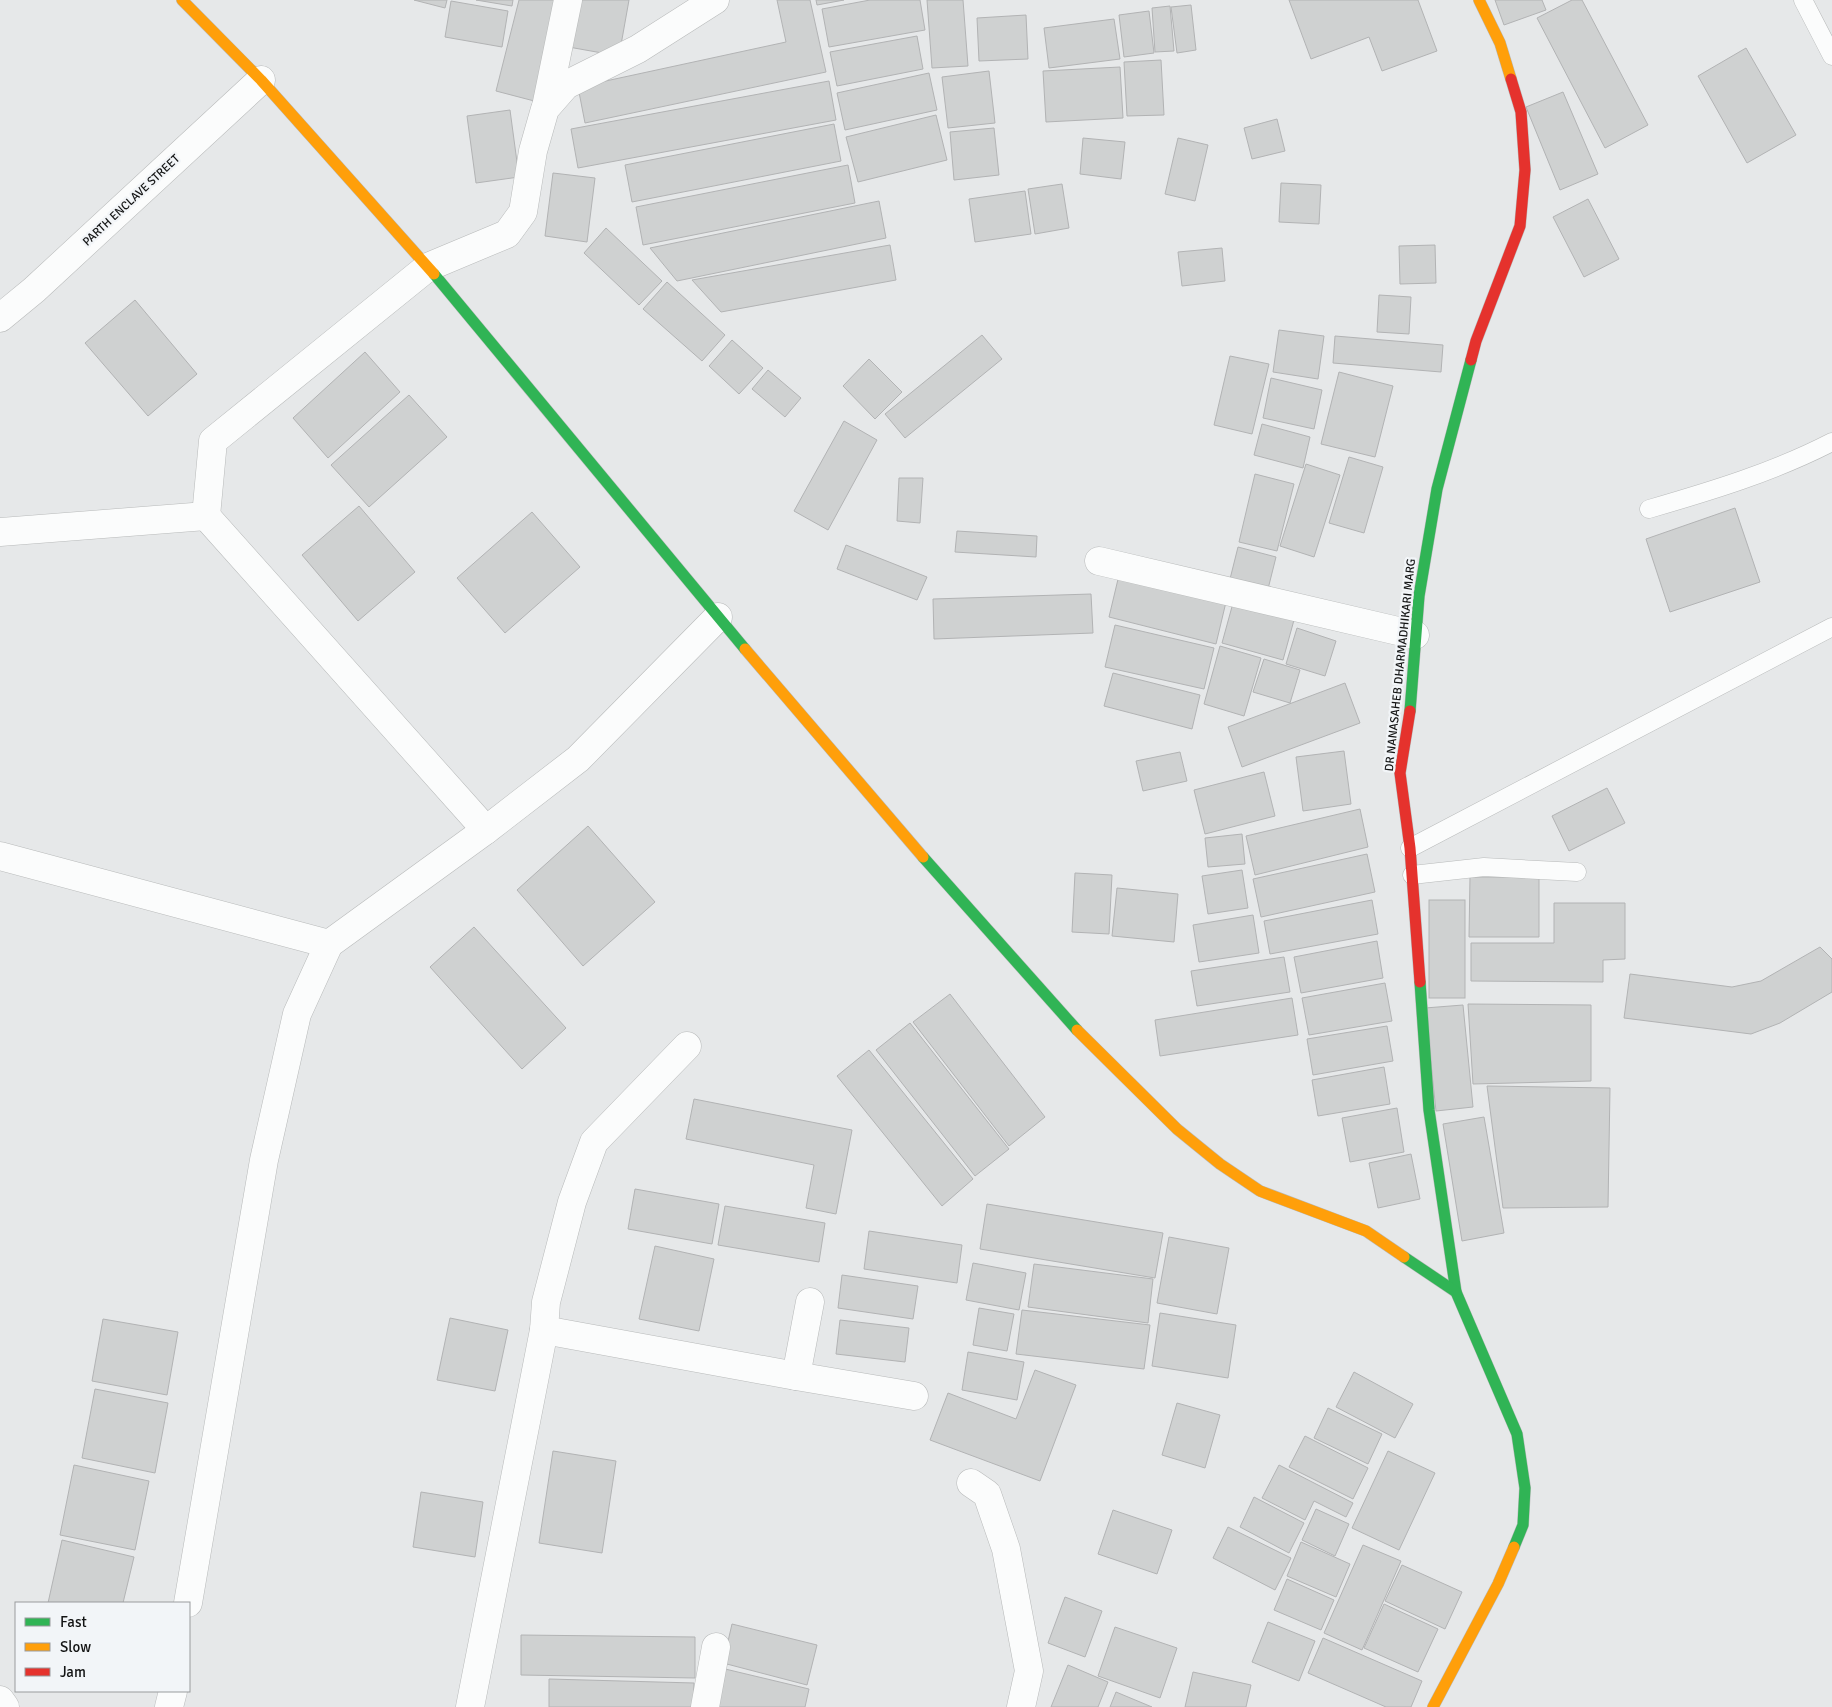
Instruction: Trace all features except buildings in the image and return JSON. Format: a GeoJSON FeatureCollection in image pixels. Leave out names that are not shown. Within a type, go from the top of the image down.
{"type":"FeatureCollection","features":[{"type":"Feature","properties":{"kind":"street"},"geometry":{"type":"LineString","coordinates":[[182,0],[261,80],[428,267],[718,617],[879,806],[1076,1028],[1177,1130],[1220,1164],[1260,1191],[1366,1231],[1456,1292]]}},
{"type":"Feature","properties":{"kind":"street"},"geometry":{"type":"LineString","coordinates":[[486,830],[206,516],[213,441],[428,267],[507,234],[523,212],[533,151],[545,109],[568,0]]}},
{"type":"Feature","properties":{"kind":"street"},"geometry":{"type":"LineString","coordinates":[[545,109],[566,85],[638,49],[715,0]]}},
{"type":"Feature","properties":{"kind":"street","name":"DR NANASAHEB DHARMADHIKARI MARG"},"geometry":{"type":"LineString","coordinates":[[1433,1707],[1498,1584],[1523,1526],[1525,1488],[1517,1434],[1456,1292],[1429,1110],[1410,848],[1400,773],[1411,704],[1419,596],[1437,489],[1476,341],[1520,226],[1525,170],[1521,112],[1500,43],[1480,0]]}},
{"type":"Feature","properties":{"kind":"street","name":"PARTH ENCLAVE STREET"},"geometry":{"type":"LineString","coordinates":[[0,318],[34,290],[261,80]]}},
{"type":"Feature","properties":{"kind":"street"},"geometry":{"type":"LineString","coordinates":[[0,532],[206,516]]}},
{"type":"Feature","properties":{"kind":"street"},"geometry":{"type":"LineString","coordinates":[[1099,561],[1415,636]]}},
{"type":"Feature","properties":{"kind":"street"},"geometry":{"type":"LineString","coordinates":[[188,1602],[264,1160],[297,1014],[329,944],[486,830],[578,759],[718,617]]}},
{"type":"Feature","properties":{"kind":"street"},"geometry":{"type":"LineString","coordinates":[[0,856],[329,944]]}},
{"type":"Feature","properties":{"kind":"street"},"geometry":{"type":"LineString","coordinates":[[470,1707],[544,1330],[546,1302],[572,1202],[594,1142],[687,1046]]}},
{"type":"Feature","properties":{"kind":"street"},"geometry":{"type":"LineString","coordinates":[[796,1376],[810,1302]]}},
{"type":"Feature","properties":{"kind":"street"},"geometry":{"type":"LineString","coordinates":[[544,1330],[914,1396]]}},
{"type":"Feature","properties":{"kind":"street"},"geometry":{"type":"LineString","coordinates":[[971,1483],[987,1494],[1006,1549],[1029,1671],[1021,1707]]}},
{"type":"Feature","properties":{"kind":"street"},"geometry":{"type":"LineString","coordinates":[[705,1707],[716,1647]]}},
{"type":"Feature","properties":{"kind":"street"},"geometry":{"type":"LineString","coordinates":[[169,1707],[173,1692]]}},
{"type":"Feature","properties":{"kind":"street"},"geometry":{"type":"LineString","coordinates":[[0,1700],[5,1707]]}},
{"type":"Feature","properties":{"kind":"lane"},"geometry":{"type":"LineString","coordinates":[[1803,0],[1832,56]]}},
{"type":"Feature","properties":{"kind":"lane"},"geometry":{"type":"LineString","coordinates":[[1649,509],[1725,487],[1808,454],[1832,442]]}},
{"type":"Feature","properties":{"kind":"lane"},"geometry":{"type":"LineString","coordinates":[[1410,848],[1832,627]]}},
{"type":"Feature","properties":{"kind":"lane"},"geometry":{"type":"LineString","coordinates":[[1412,875],[1484,867],[1577,872]]}},
{"type":"Feature","properties":{"kind":"traffic: fast"},"geometry":{"type":"LineString","coordinates":[[434,274],[745,649]]}},
{"type":"Feature","properties":{"kind":"traffic: fast"},"geometry":{"type":"LineString","coordinates":[[1410,711],[1419,596],[1437,489],[1471,360]]}},
{"type":"Feature","properties":{"kind":"traffic: fast"},"geometry":{"type":"LineString","coordinates":[[923,857],[1077,1030]]}},
{"type":"Feature","properties":{"kind":"traffic: fast"},"geometry":{"type":"LineString","coordinates":[[1420,982],[1429,1110],[1456,1292]]}},
{"type":"Feature","properties":{"kind":"traffic: fast"},"geometry":{"type":"LineString","coordinates":[[1404,1257],[1456,1292],[1517,1434],[1525,1488],[1523,1525],[1514,1547]]}},
{"type":"Feature","properties":{"kind":"traffic: slow"},"geometry":{"type":"LineString","coordinates":[[182,0],[261,80],[434,274]]}},
{"type":"Feature","properties":{"kind":"traffic: slow"},"geometry":{"type":"LineString","coordinates":[[1479,0],[1500,43],[1511,79]]}},
{"type":"Feature","properties":{"kind":"traffic: slow"},"geometry":{"type":"LineString","coordinates":[[745,649],[923,857]]}},
{"type":"Feature","properties":{"kind":"traffic: slow"},"geometry":{"type":"LineString","coordinates":[[1077,1030],[1177,1129],[1220,1164],[1260,1191],[1366,1231],[1404,1257]]}},
{"type":"Feature","properties":{"kind":"traffic: slow"},"geometry":{"type":"LineString","coordinates":[[1433,1707],[1498,1584],[1514,1547]]}},
{"type":"Feature","properties":{"kind":"traffic: jam"},"geometry":{"type":"LineString","coordinates":[[1471,360],[1476,341],[1520,226],[1525,170],[1521,112],[1511,79]]}},
{"type":"Feature","properties":{"kind":"traffic: jam"},"geometry":{"type":"LineString","coordinates":[[1410,711],[1400,773],[1410,848],[1420,982]]}}]}
